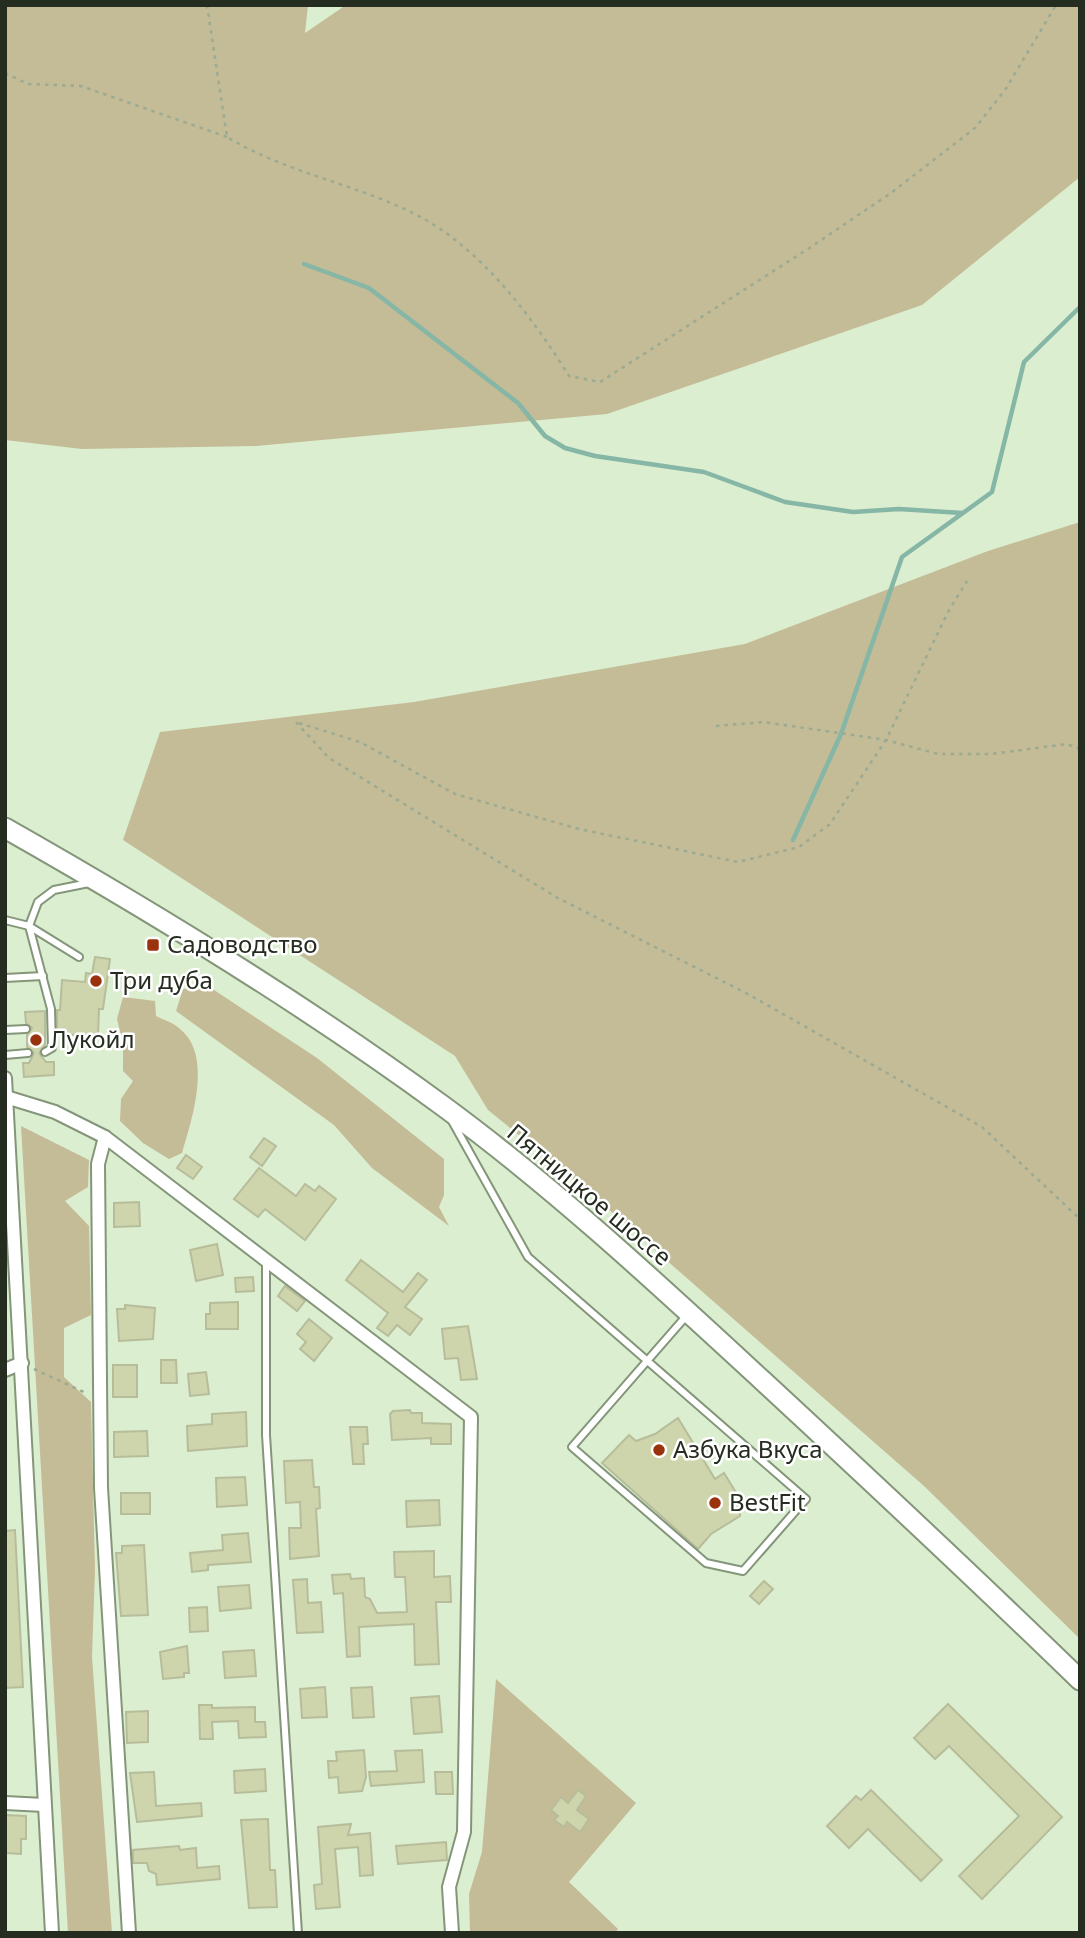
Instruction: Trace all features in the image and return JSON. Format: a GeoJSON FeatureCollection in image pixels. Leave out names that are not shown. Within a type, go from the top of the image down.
{"type":"FeatureCollection","features":[{"type":"Feature","properties":{"kind":"main road","name":"Пятницкое шоссе"},"geometry":{"type":"LineString","coordinates":[[5,828],[98,881],[326,1025],[445,1108],[575,1213],[689,1312],[951,1555],[1080,1680]]}},
{"type":"Feature","properties":{"kind":"street"},"geometry":{"type":"LineString","coordinates":[[5,1078],[52,1933]]}},
{"type":"Feature","properties":{"kind":"street"},"geometry":{"type":"LineString","coordinates":[[6,1097],[55,1112],[105,1137],[471,1417],[464,1832],[449,1887],[452,1933]]}},
{"type":"Feature","properties":{"kind":"street"},"geometry":{"type":"LineString","coordinates":[[105,1137],[98,1164],[99,1399],[129,1933]]}},
{"type":"Feature","properties":{"kind":"street"},"geometry":{"type":"LineString","coordinates":[[5,1370],[22,1363]]}},
{"type":"Feature","properties":{"kind":"street"},"geometry":{"type":"LineString","coordinates":[[5,1803],[44,1805]]}},
{"type":"Feature","properties":{"kind":"lane"},"geometry":{"type":"LineString","coordinates":[[46,1052],[52,1048],[43,976],[29,926],[38,902],[54,890],[98,881]]}},
{"type":"Feature","properties":{"kind":"lane"},"geometry":{"type":"LineString","coordinates":[[5,920],[29,926],[79,957]]}},
{"type":"Feature","properties":{"kind":"lane"},"geometry":{"type":"LineString","coordinates":[[5,978],[43,976]]}},
{"type":"Feature","properties":{"kind":"lane"},"geometry":{"type":"LineString","coordinates":[[5,1030],[26,1029]]}},
{"type":"Feature","properties":{"kind":"lane"},"geometry":{"type":"LineString","coordinates":[[5,1055],[28,1053]]}},
{"type":"Feature","properties":{"kind":"lane"},"geometry":{"type":"LineString","coordinates":[[445,1108],[528,1257],[648,1359],[806,1499],[743,1571],[706,1563],[572,1447],[648,1359],[689,1312]]}},
{"type":"Feature","properties":{"kind":"lane"},"geometry":{"type":"LineString","coordinates":[[266,1258],[266,1435],[298,1933]]}},
{"type":"Feature","properties":{"kind":"path"},"geometry":{"type":"LineString","coordinates":[[207,5],[227,137]]}},
{"type":"Feature","properties":{"kind":"path"},"geometry":{"type":"LineString","coordinates":[[5,73],[28,84],[81,86],[227,137],[254,153],[410,212],[440,229],[482,262],[545,338],[569,376],[600,382],[891,193],[975,128],[1005,90],[1056,5]]}},
{"type":"Feature","properties":{"kind":"path"},"geometry":{"type":"LineString","coordinates":[[967,581],[948,612],[886,740],[830,824],[799,847],[738,862],[579,829],[455,794],[360,742],[296,722],[329,758],[556,897],[746,993],[982,1127],[1080,1219]]}},
{"type":"Feature","properties":{"kind":"path"},"geometry":{"type":"LineString","coordinates":[[716,726],[764,722],[886,740],[938,754],[992,754],[1067,744],[1080,748]]}},
{"type":"Feature","properties":{"kind":"path"},"geometry":{"type":"LineString","coordinates":[[22,1363],[99,1399]]}},
{"type":"Feature","properties":{"kind":"shaded area"},"geometry":{"type":"Polygon","coordinates":[[[5,5],[308,5],[305,33],[346,5],[1080,5],[1080,177],[922,305],[607,414],[256,446],[82,449],[5,440],[5,5]]]}},
{"type":"Feature","properties":{"kind":"shaded area"},"geometry":{"type":"Polygon","coordinates":[[[1080,522],[1080,1639],[924,1486],[583,1187],[488,1110],[455,1056],[123,840],[160,732],[414,702],[745,644],[988,551],[1080,522]]]}},
{"type":"Feature","properties":{"kind":"shaded area"},"geometry":{"type":"Polygon","coordinates":[[[208,986],[317,1058],[444,1159],[444,1195],[439,1207],[449,1226],[372,1168],[334,1125],[176,1011],[183,989],[208,986]]]}},
{"type":"Feature","properties":{"kind":"shaded area"},"geometry":{"type":"Polygon","coordinates":[[[123,997],[155,1001],[156,1016],[180,1029],[190,1040],[196,1055],[197,1088],[191,1123],[182,1153],[169,1159],[143,1143],[120,1121],[121,1099],[133,1081],[123,1071],[123,1043],[117,1019],[123,997]]]}},
{"type":"Feature","properties":{"kind":"shaded area"},"geometry":{"type":"Polygon","coordinates":[[[21,1126],[89,1160],[88,1187],[65,1201],[89,1226],[91,1315],[64,1328],[64,1377],[91,1402],[95,1570],[92,1657],[112,1933],[68,1933],[21,1126]]]}},
{"type":"Feature","properties":{"kind":"shaded area"},"geometry":{"type":"Polygon","coordinates":[[[496,1679],[636,1803],[569,1882],[618,1929],[615,1933],[470,1933],[469,1894],[482,1852],[496,1679]]]}},
{"type":"Feature","properties":{"kind":"building"},"geometry":{"type":"Polygon","coordinates":[[[95,957],[110,959],[103,1009],[99,1009],[98,1036],[57,1034],[57,1010],[60,1010],[62,980],[85,982],[86,973],[92,974],[95,957]]]}},
{"type":"Feature","properties":{"kind":"building","name":"Лукойл"},"geometry":{"type":"Polygon","coordinates":[[[45,1011],[45,1045],[39,1053],[46,1062],[54,1062],[54,1075],[24,1077],[23,1063],[29,1063],[34,1053],[27,1047],[27,1035],[32,1028],[26,1023],[25,1012],[45,1011]]]}},
{"type":"Feature","properties":{"kind":"building"},"geometry":{"type":"Polygon","coordinates":[[[264,1138],[276,1146],[262,1166],[250,1157],[264,1138]]]}},
{"type":"Feature","properties":{"kind":"building"},"geometry":{"type":"Polygon","coordinates":[[[186,1155],[202,1167],[193,1179],[177,1168],[186,1155]]]}},
{"type":"Feature","properties":{"kind":"building"},"geometry":{"type":"Polygon","coordinates":[[[259,1168],[296,1196],[305,1184],[315,1191],[319,1186],[336,1199],[305,1240],[265,1209],[258,1217],[234,1199],[259,1168]]]}},
{"type":"Feature","properties":{"kind":"building"},"geometry":{"type":"Polygon","coordinates":[[[139,1202],[140,1226],[114,1227],[114,1203],[139,1202]]]}},
{"type":"Feature","properties":{"kind":"building"},"geometry":{"type":"Polygon","coordinates":[[[217,1244],[223,1275],[196,1281],[190,1250],[217,1244]]]}},
{"type":"Feature","properties":{"kind":"building"},"geometry":{"type":"Polygon","coordinates":[[[361,1260],[403,1292],[418,1273],[427,1280],[405,1307],[422,1319],[410,1335],[397,1325],[388,1336],[377,1328],[388,1313],[346,1280],[361,1260]]]}},
{"type":"Feature","properties":{"kind":"building"},"geometry":{"type":"Polygon","coordinates":[[[253,1277],[254,1291],[236,1292],[235,1278],[253,1277]]]}},
{"type":"Feature","properties":{"kind":"building"},"geometry":{"type":"Polygon","coordinates":[[[285,1286],[305,1301],[297,1311],[278,1296],[285,1286]]]}},
{"type":"Feature","properties":{"kind":"building"},"geometry":{"type":"Polygon","coordinates":[[[238,1302],[238,1329],[206,1329],[206,1314],[210,1314],[210,1303],[238,1302]]]}},
{"type":"Feature","properties":{"kind":"building"},"geometry":{"type":"Polygon","coordinates":[[[125,1305],[155,1308],[153,1339],[119,1341],[117,1309],[125,1309],[125,1305]]]}},
{"type":"Feature","properties":{"kind":"building"},"geometry":{"type":"Polygon","coordinates":[[[309,1319],[332,1338],[314,1361],[300,1349],[306,1342],[297,1334],[309,1319]]]}},
{"type":"Feature","properties":{"kind":"building"},"geometry":{"type":"Polygon","coordinates":[[[468,1326],[477,1379],[461,1380],[458,1358],[445,1359],[442,1329],[468,1326]]]}},
{"type":"Feature","properties":{"kind":"building"},"geometry":{"type":"Polygon","coordinates":[[[161,1360],[176,1360],[177,1383],[161,1383],[161,1360]]]}},
{"type":"Feature","properties":{"kind":"building"},"geometry":{"type":"Polygon","coordinates":[[[113,1365],[137,1365],[137,1397],[113,1397],[113,1365]]]}},
{"type":"Feature","properties":{"kind":"building"},"geometry":{"type":"Polygon","coordinates":[[[206,1372],[209,1394],[190,1396],[188,1374],[206,1372]]]}},
{"type":"Feature","properties":{"kind":"building"},"geometry":{"type":"Polygon","coordinates":[[[410,1410],[411,1413],[422,1413],[422,1423],[451,1424],[451,1444],[431,1444],[431,1438],[392,1440],[390,1414],[393,1411],[410,1410]]]}},
{"type":"Feature","properties":{"kind":"building"},"geometry":{"type":"Polygon","coordinates":[[[246,1412],[247,1446],[188,1451],[187,1426],[212,1424],[212,1414],[246,1412]]]}},
{"type":"Feature","properties":{"kind":"building"},"geometry":{"type":"Polygon","coordinates":[[[678,1418],[715,1479],[724,1473],[740,1499],[740,1516],[711,1534],[698,1549],[602,1463],[629,1435],[636,1441],[655,1434],[678,1418]]]}},
{"type":"Feature","properties":{"kind":"building"},"geometry":{"type":"Polygon","coordinates":[[[350,1427],[367,1427],[368,1444],[363,1444],[364,1464],[353,1464],[350,1427]]]}},
{"type":"Feature","properties":{"kind":"building"},"geometry":{"type":"Polygon","coordinates":[[[147,1431],[148,1456],[114,1457],[114,1432],[147,1431]]]}},
{"type":"Feature","properties":{"kind":"building"},"geometry":{"type":"Polygon","coordinates":[[[312,1460],[314,1487],[319,1487],[320,1508],[316,1509],[319,1556],[290,1559],[289,1528],[301,1528],[300,1502],[286,1503],[284,1461],[312,1460]]]}},
{"type":"Feature","properties":{"kind":"building"},"geometry":{"type":"Polygon","coordinates":[[[245,1477],[247,1505],[217,1507],[216,1478],[245,1477]]]}},
{"type":"Feature","properties":{"kind":"building"},"geometry":{"type":"Polygon","coordinates":[[[121,1493],[150,1493],[150,1514],[121,1514],[121,1493]]]}},
{"type":"Feature","properties":{"kind":"building"},"geometry":{"type":"Polygon","coordinates":[[[439,1500],[440,1525],[407,1527],[406,1501],[439,1500]]]}},
{"type":"Feature","properties":{"kind":"building"},"geometry":{"type":"Polygon","coordinates":[[[15,1530],[23,1687],[5,1688],[5,1531],[15,1530]]]}},
{"type":"Feature","properties":{"kind":"building"},"geometry":{"type":"Polygon","coordinates":[[[248,1533],[251,1562],[208,1565],[208,1570],[192,1572],[190,1553],[223,1550],[222,1535],[248,1533]]]}},
{"type":"Feature","properties":{"kind":"building"},"geometry":{"type":"Polygon","coordinates":[[[144,1545],[148,1615],[121,1616],[116,1553],[122,1553],[122,1546],[144,1545]]]}},
{"type":"Feature","properties":{"kind":"building"},"geometry":{"type":"Polygon","coordinates":[[[434,1551],[434,1577],[450,1576],[451,1602],[436,1602],[439,1664],[415,1665],[414,1624],[359,1627],[360,1656],[347,1657],[343,1593],[334,1594],[332,1575],[350,1574],[351,1579],[364,1578],[365,1597],[370,1599],[377,1613],[407,1612],[405,1577],[395,1577],[394,1552],[434,1551]]]}},
{"type":"Feature","properties":{"kind":"building"},"geometry":{"type":"Polygon","coordinates":[[[307,1579],[308,1603],[321,1602],[323,1632],[297,1633],[293,1580],[307,1579]]]}},
{"type":"Feature","properties":{"kind":"building"},"geometry":{"type":"Polygon","coordinates":[[[764,1581],[773,1589],[759,1604],[750,1596],[764,1581]]]}},
{"type":"Feature","properties":{"kind":"building"},"geometry":{"type":"Polygon","coordinates":[[[249,1585],[251,1608],[220,1611],[218,1587],[249,1585]]]}},
{"type":"Feature","properties":{"kind":"building"},"geometry":{"type":"Polygon","coordinates":[[[207,1607],[208,1631],[190,1632],[189,1608],[207,1607]]]}},
{"type":"Feature","properties":{"kind":"building"},"geometry":{"type":"Polygon","coordinates":[[[187,1646],[189,1673],[184,1673],[184,1677],[163,1679],[160,1652],[187,1646]]]}},
{"type":"Feature","properties":{"kind":"building"},"geometry":{"type":"Polygon","coordinates":[[[254,1650],[256,1676],[225,1678],[223,1652],[254,1650]]]}},
{"type":"Feature","properties":{"kind":"building"},"geometry":{"type":"Polygon","coordinates":[[[325,1687],[327,1717],[302,1718],[300,1689],[325,1687]]]}},
{"type":"Feature","properties":{"kind":"building"},"geometry":{"type":"Polygon","coordinates":[[[372,1687],[374,1717],[353,1718],[351,1688],[372,1687]]]}},
{"type":"Feature","properties":{"kind":"building"},"geometry":{"type":"Polygon","coordinates":[[[439,1696],[442,1732],[414,1734],[411,1698],[439,1696]]]}},
{"type":"Feature","properties":{"kind":"building"},"geometry":{"type":"Polygon","coordinates":[[[948,1704],[1062,1817],[982,1899],[959,1876],[1019,1816],[949,1746],[935,1759],[914,1738],[948,1704]]]}},
{"type":"Feature","properties":{"kind":"building"},"geometry":{"type":"Polygon","coordinates":[[[199,1705],[212,1705],[212,1708],[255,1707],[255,1722],[265,1722],[266,1737],[239,1738],[238,1721],[212,1722],[213,1739],[200,1739],[199,1705]]]}},
{"type":"Feature","properties":{"kind":"building"},"geometry":{"type":"Polygon","coordinates":[[[148,1711],[148,1742],[127,1743],[126,1712],[148,1711]]]}},
{"type":"Feature","properties":{"kind":"building"},"geometry":{"type":"Polygon","coordinates":[[[364,1750],[366,1777],[362,1791],[339,1793],[338,1777],[329,1778],[328,1761],[337,1761],[336,1752],[364,1750]]]}},
{"type":"Feature","properties":{"kind":"building"},"geometry":{"type":"Polygon","coordinates":[[[422,1750],[424,1782],[371,1786],[369,1772],[397,1771],[395,1751],[422,1750]]]}},
{"type":"Feature","properties":{"kind":"building"},"geometry":{"type":"Polygon","coordinates":[[[265,1769],[266,1791],[235,1793],[234,1771],[265,1769]]]}},
{"type":"Feature","properties":{"kind":"building"},"geometry":{"type":"Polygon","coordinates":[[[154,1772],[156,1806],[201,1803],[202,1816],[137,1822],[130,1773],[154,1772]]]}},
{"type":"Feature","properties":{"kind":"building"},"geometry":{"type":"Polygon","coordinates":[[[435,1772],[452,1772],[453,1794],[436,1794],[435,1772]]]}},
{"type":"Feature","properties":{"kind":"building"},"geometry":{"type":"Polygon","coordinates":[[[578,1790],[586,1796],[577,1810],[589,1819],[580,1832],[567,1822],[564,1827],[554,1820],[558,1816],[551,1810],[561,1797],[568,1803],[578,1790]]]}},
{"type":"Feature","properties":{"kind":"building"},"geometry":{"type":"Polygon","coordinates":[[[871,1790],[942,1860],[921,1881],[868,1829],[849,1848],[827,1826],[856,1796],[861,1800],[871,1790]]]}},
{"type":"Feature","properties":{"kind":"building"},"geometry":{"type":"Polygon","coordinates":[[[5,1815],[26,1816],[26,1839],[21,1839],[21,1854],[5,1853],[5,1815]]]}},
{"type":"Feature","properties":{"kind":"building"},"geometry":{"type":"Polygon","coordinates":[[[268,1819],[270,1870],[275,1870],[277,1907],[249,1908],[241,1820],[268,1819]]]}},
{"type":"Feature","properties":{"kind":"building"},"geometry":{"type":"Polygon","coordinates":[[[351,1824],[348,1835],[370,1833],[373,1875],[360,1876],[358,1847],[335,1849],[340,1907],[316,1909],[314,1885],[322,1884],[318,1827],[351,1824]]]}},
{"type":"Feature","properties":{"kind":"building"},"geometry":{"type":"Polygon","coordinates":[[[446,1842],[447,1860],[398,1864],[396,1846],[446,1842]]]}},
{"type":"Feature","properties":{"kind":"building"},"geometry":{"type":"Polygon","coordinates":[[[179,1846],[180,1850],[196,1848],[197,1868],[219,1866],[220,1879],[157,1885],[156,1874],[149,1871],[147,1863],[133,1863],[133,1850],[179,1846]]]}},
{"type":"Feature","properties":{"kind":"waterway"},"geometry":{"type":"LineString","coordinates":[[304,264],[369,288],[518,403],[545,436],[565,448],[595,456],[704,472],[785,502],[853,512],[899,509],[962,513]]}},
{"type":"Feature","properties":{"kind":"waterway"},"geometry":{"type":"LineString","coordinates":[[793,840],[841,734],[902,557],[992,492],[1024,362],[1080,307]]}},
{"type":"Feature","properties":{"kind":"place","name":"Садоводство"},"geometry":{"type":"Point","coordinates":[153,945]}},
{"type":"Feature","properties":{"kind":"place","name":"Три дуба"},"geometry":{"type":"Point","coordinates":[96,981]}},
{"type":"Feature","properties":{"kind":"place","name":"Лукойл"},"geometry":{"type":"Point","coordinates":[36,1040]}},
{"type":"Feature","properties":{"kind":"place","name":"Азбука Вкуса"},"geometry":{"type":"Point","coordinates":[659,1450]}},
{"type":"Feature","properties":{"kind":"place","name":"BestFit"},"geometry":{"type":"Point","coordinates":[715,1503]}}]}
